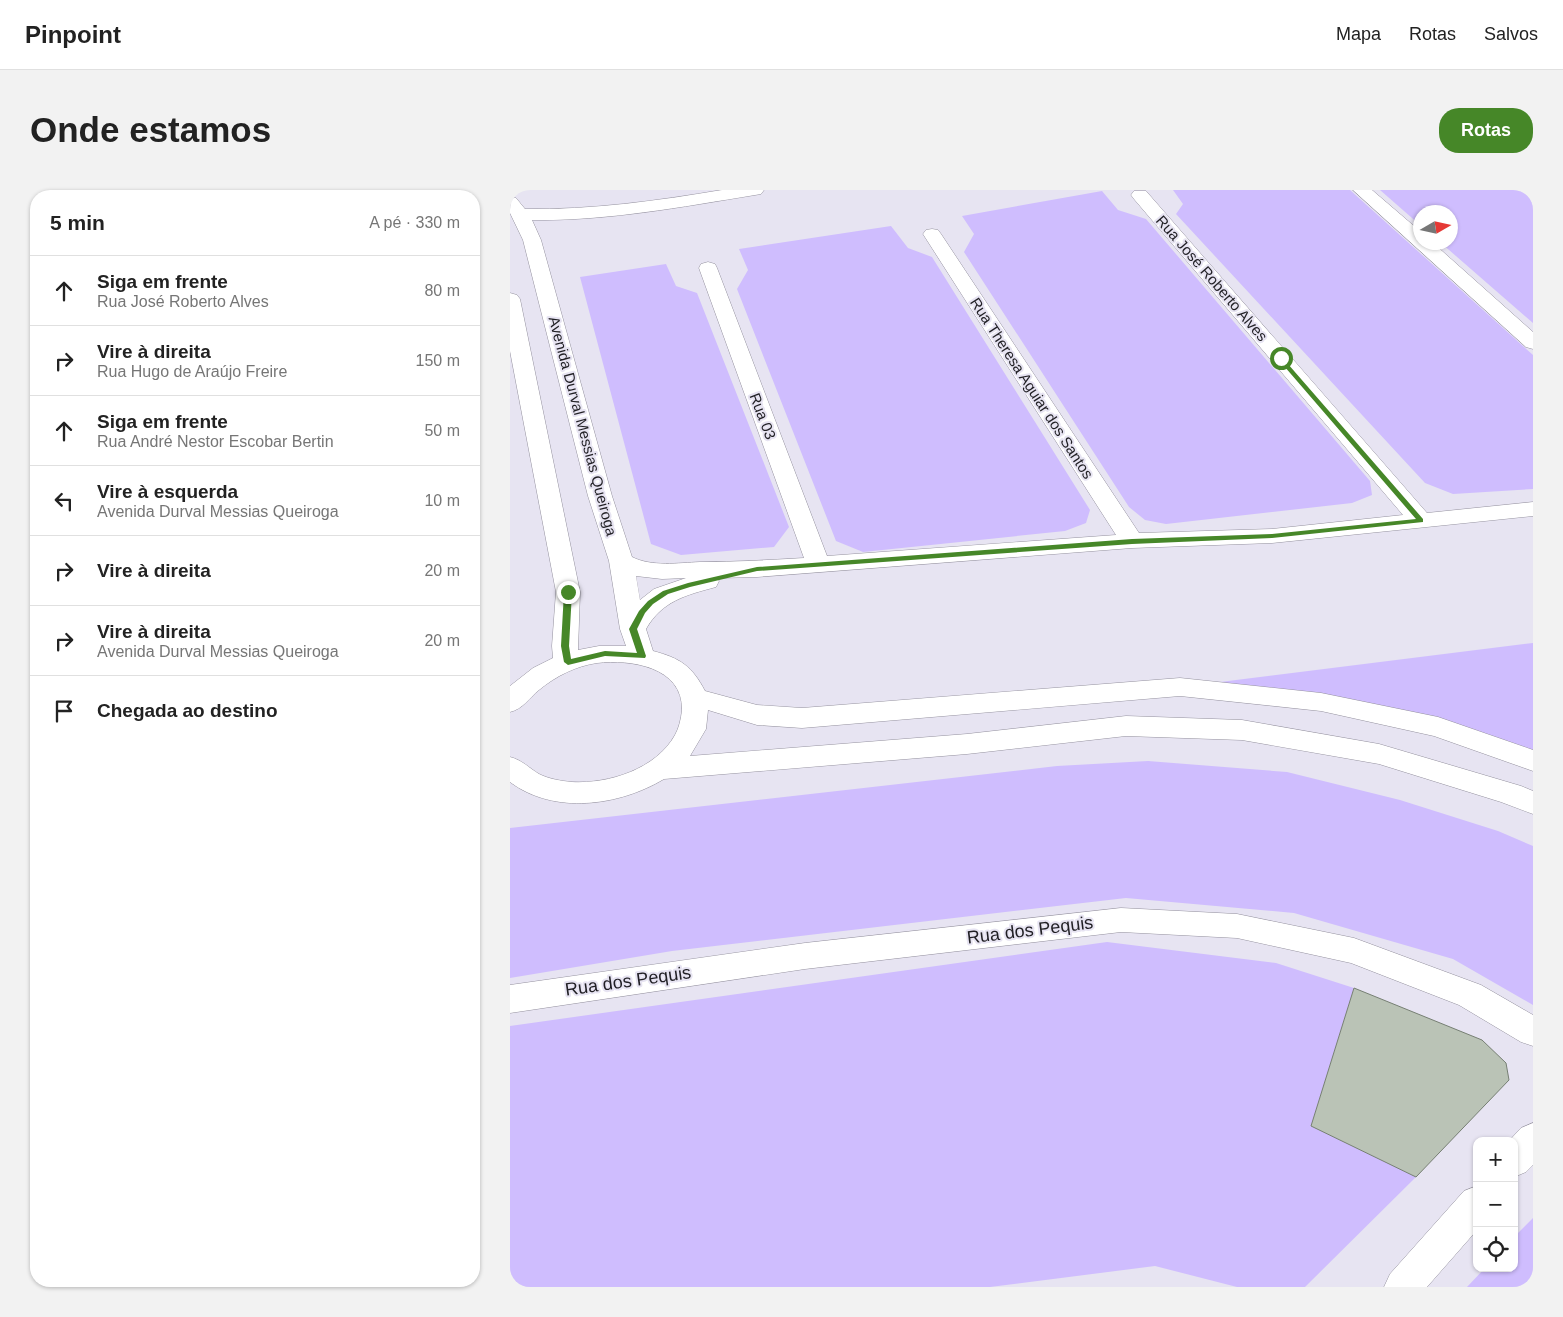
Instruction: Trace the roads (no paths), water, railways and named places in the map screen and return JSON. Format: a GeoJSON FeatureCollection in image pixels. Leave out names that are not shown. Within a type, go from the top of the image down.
{"type":"FeatureCollection","features":[{"type":"Feature","properties":{"kind":"street"},"geometry":{"type":"LineString","coordinates":[[515,208],[558,216],[605,213],[754,190]]}},
{"type":"Feature","properties":{"kind":"street"},"geometry":{"type":"LineString","coordinates":[[1362,190],[1413,235]]}},
{"type":"Feature","properties":{"kind":"street","name":"Rua José Roberto Alves"},"geometry":{"type":"LineString","coordinates":[[1140,195],[1421,521]]}},
{"type":"Feature","properties":{"kind":"street","name":"Avenida Durval Messias Queiroga"},"geometry":{"type":"LineString","coordinates":[[515,208],[532,240],[600,496],[621,561],[633,629],[642,656]]}},
{"type":"Feature","properties":{"kind":"street"},"geometry":{"type":"LineString","coordinates":[[532,240],[556,227],[605,213]]}},
{"type":"Feature","properties":{"kind":"street","name":"Rua Theresa Aguiar dos Santos"},"geometry":{"type":"LineString","coordinates":[[932,234],[1132,542]]}},
{"type":"Feature","properties":{"kind":"street"},"geometry":{"type":"LineString","coordinates":[[1430,250],[1533,343]]}},
{"type":"Feature","properties":{"kind":"street","name":"Rua 03"},"geometry":{"type":"LineString","coordinates":[[708,268],[818,563]]}},
{"type":"Feature","properties":{"kind":"street"},"geometry":{"type":"LineString","coordinates":[[510,299],[568,592],[565,646],[568,662]]}},
{"type":"Feature","properties":{"kind":"street"},"geometry":{"type":"LineString","coordinates":[[621,561],[635,568],[662,571],[757,569],[818,563],[1132,542],[1272,536],[1533,509]]}},
{"type":"Feature","properties":{"kind":"street"},"geometry":{"type":"LineString","coordinates":[[633,629],[650,602],[666,593],[688,585],[757,569]]}},
{"type":"Feature","properties":{"kind":"street"},"geometry":{"type":"LineString","coordinates":[[510,703],[530,682],[548,670],[568,662],[605,654],[642,656],[666,664],[685,679],[695,697],[697,715],[691,734],[678,752],[660,769],[634,782],[604,791],[575,793],[547,790],[510,797]]}},
{"type":"Feature","properties":{"kind":"street"},"geometry":{"type":"LineString","coordinates":[[695,697],[758,715],[802,718],[1180,687],[1321,702],[1438,727],[1533,762]]}},
{"type":"Feature","properties":{"kind":"street"},"geometry":{"type":"LineString","coordinates":[[660,769],[967,744],[1126,726],[1242,730],[1379,754],[1511,794],[1533,803]]}},
{"type":"Feature","properties":{"kind":"street"},"geometry":{"type":"LineString","coordinates":[[510,767],[522,778],[547,790]]}},
{"type":"Feature","properties":{"kind":"street","name":"Rua dos Pequis"},"geometry":{"type":"LineString","coordinates":[[510,998],[804,956],[1121,920],[1237,926],[1354,951],[1470,995],[1533,1032]]}},
{"type":"Feature","properties":{"kind":"street"},"geometry":{"type":"LineString","coordinates":[[1518,1156],[1533,1139]]}},
{"type":"Feature","properties":{"kind":"street"},"geometry":{"type":"LineString","coordinates":[[1403,1287],[1473,1208]]}}]}
